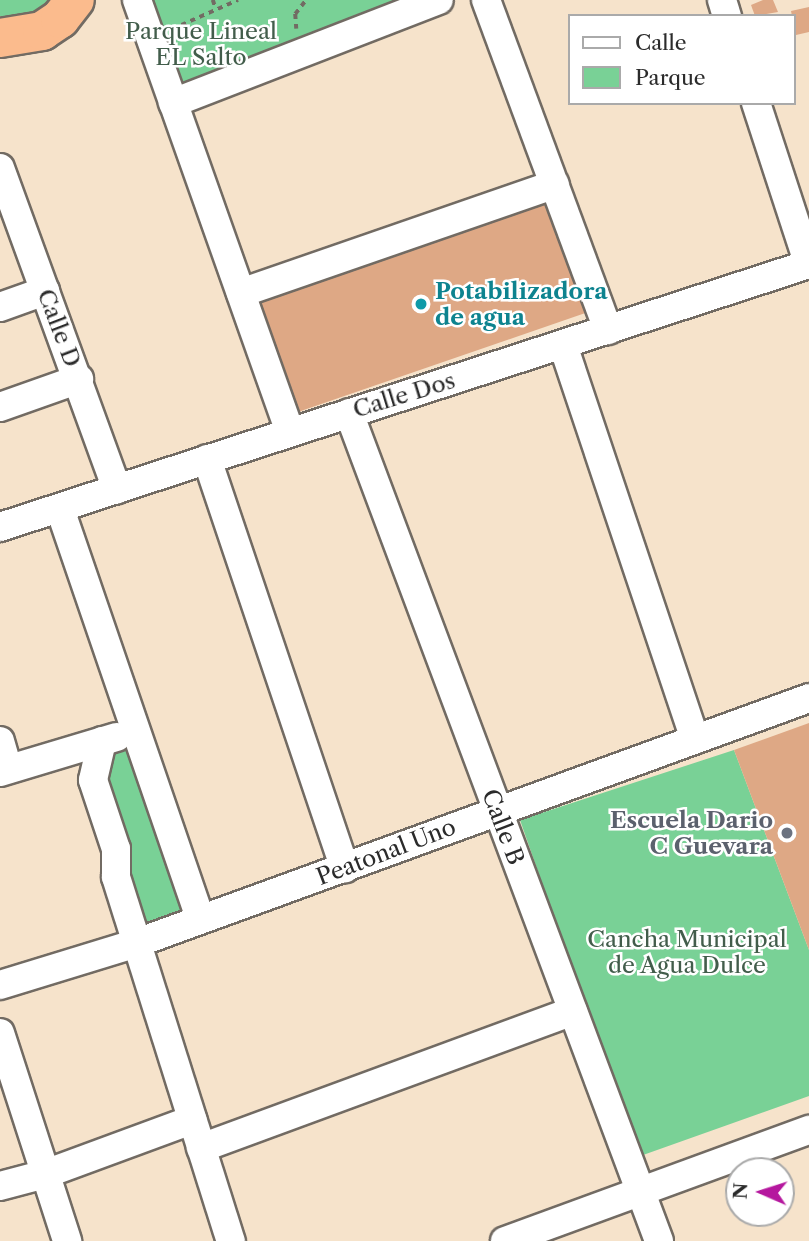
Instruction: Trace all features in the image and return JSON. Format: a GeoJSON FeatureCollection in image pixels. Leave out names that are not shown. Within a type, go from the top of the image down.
{"type":"FeatureCollection","features":[{"type":"Feature","properties":{"kind":"highway"},"geometry":{"type":"LineString","coordinates":[[3,37],[41,31],[78,4]]}},
{"type":"Feature","properties":{"kind":"street"},"geometry":{"type":"LineString","coordinates":[[137,0],[290,431]]}},
{"type":"Feature","properties":{"kind":"street"},"geometry":{"type":"LineString","coordinates":[[173,103],[439,0]]}},
{"type":"Feature","properties":{"kind":"street"},"geometry":{"type":"LineString","coordinates":[[486,0],[608,330]]}},
{"type":"Feature","properties":{"kind":"street"},"geometry":{"type":"LineString","coordinates":[[757,105],[809,265]]}},
{"type":"Feature","properties":{"kind":"street","name":"Calle D"},"geometry":{"type":"LineString","coordinates":[[0,167],[5,200],[45,291],[117,489]]}},
{"type":"Feature","properties":{"kind":"street"},"geometry":{"type":"LineString","coordinates":[[241,293],[555,184]]}},
{"type":"Feature","properties":{"kind":"street","name":"Calle Dos"},"geometry":{"type":"LineString","coordinates":[[0,527],[348,412],[809,265]]}},
{"type":"Feature","properties":{"kind":"street"},"geometry":{"type":"LineString","coordinates":[[0,307],[45,291]]}},
{"type":"Feature","properties":{"kind":"street"},"geometry":{"type":"LineString","coordinates":[[563,345],[695,740]]}},
{"type":"Feature","properties":{"kind":"street"},"geometry":{"type":"LineString","coordinates":[[0,407],[79,379]]}},
{"type":"Feature","properties":{"kind":"street","name":"Calle B"},"geometry":{"type":"LineString","coordinates":[[348,412],[659,1241]]}},
{"type":"Feature","properties":{"kind":"street"},"geometry":{"type":"LineString","coordinates":[[207,459],[345,868]]}},
{"type":"Feature","properties":{"kind":"street"},"geometry":{"type":"LineString","coordinates":[[60,509],[200,919]]}},
{"type":"Feature","properties":{"kind":"street","name":"Peatonal Uno"},"geometry":{"type":"LineString","coordinates":[[0,985],[134,944],[809,698]]}},
{"type":"Feature","properties":{"kind":"street"},"geometry":{"type":"LineString","coordinates":[[0,741],[4,771],[136,732]]}},
{"type":"Feature","properties":{"kind":"street"},"geometry":{"type":"LineString","coordinates":[[102,741],[93,780],[116,849],[116,877],[134,944],[231,1241]]}},
{"type":"Feature","properties":{"kind":"street"},"geometry":{"type":"LineString","coordinates":[[201,1148],[573,1011]]}},
{"type":"Feature","properties":{"kind":"street"},"geometry":{"type":"LineString","coordinates":[[0,1033],[67,1241]]}},
{"type":"Feature","properties":{"kind":"street"},"geometry":{"type":"LineString","coordinates":[[0,1186],[45,1174],[192,1120]]}},
{"type":"Feature","properties":{"kind":"street"},"geometry":{"type":"LineString","coordinates":[[505,1241],[642,1194],[809,1130]]}},
{"type":"Feature","properties":{"kind":"path"},"geometry":{"type":"LineString","coordinates":[[213,0],[216,9]]}},
{"type":"Feature","properties":{"kind":"path"},"geometry":{"type":"LineString","coordinates":[[150,38],[238,0]]}},
{"type":"Feature","properties":{"kind":"path"},"geometry":{"type":"LineString","coordinates":[[304,52],[295,25],[295,14],[306,0]]}},
{"type":"Feature","properties":{"kind":"green space"},"geometry":{"type":"Polygon","coordinates":[[[0,0],[49,0],[38,10],[12,17],[0,16],[0,0]]]}},
{"type":"Feature","properties":{"kind":"green space","name":"Parque Lineal EL Salto"},"geometry":{"type":"Polygon","coordinates":[[[137,0],[440,0],[173,103],[137,0]]]}},
{"type":"Feature","properties":{"kind":"green space"},"geometry":{"type":"Polygon","coordinates":[[[134,736],[194,917],[137,938],[99,794],[104,744],[134,736]]]}},
{"type":"Feature","properties":{"kind":"green space","name":"Cancha Municipal de Agua Dulce"},"geometry":{"type":"Polygon","coordinates":[[[734,750],[809,950],[809,1096],[629,1160],[624,1118],[520,820],[734,750]]]}},
{"type":"Feature","properties":{"kind":"building"},"geometry":{"type":"Polygon","coordinates":[[[763,0],[773,0],[778,12],[754,14],[751,5],[763,0]]]}},
{"type":"Feature","properties":{"kind":"building"},"geometry":{"type":"Polygon","coordinates":[[[809,7],[809,32],[796,35],[795,14],[791,11],[809,7]]]}},
{"type":"Feature","properties":{"kind":"building","name":"Potabilizadora de agua"},"geometry":{"type":"Polygon","coordinates":[[[544,193],[585,313],[298,412],[257,292],[544,193]]]}},
{"type":"Feature","properties":{"kind":"building","name":"Escuela Dario C Guevara"},"geometry":{"type":"Polygon","coordinates":[[[809,723],[809,950],[734,750],[809,723]]]}},
{"type":"Feature","properties":{"kind":"place","name":"Potabilizadora de agua"},"geometry":{"type":"Point","coordinates":[421,304]}},
{"type":"Feature","properties":{"kind":"place","name":"Escuela Dario C Guevara"},"geometry":{"type":"Point","coordinates":[787,833]}}]}
